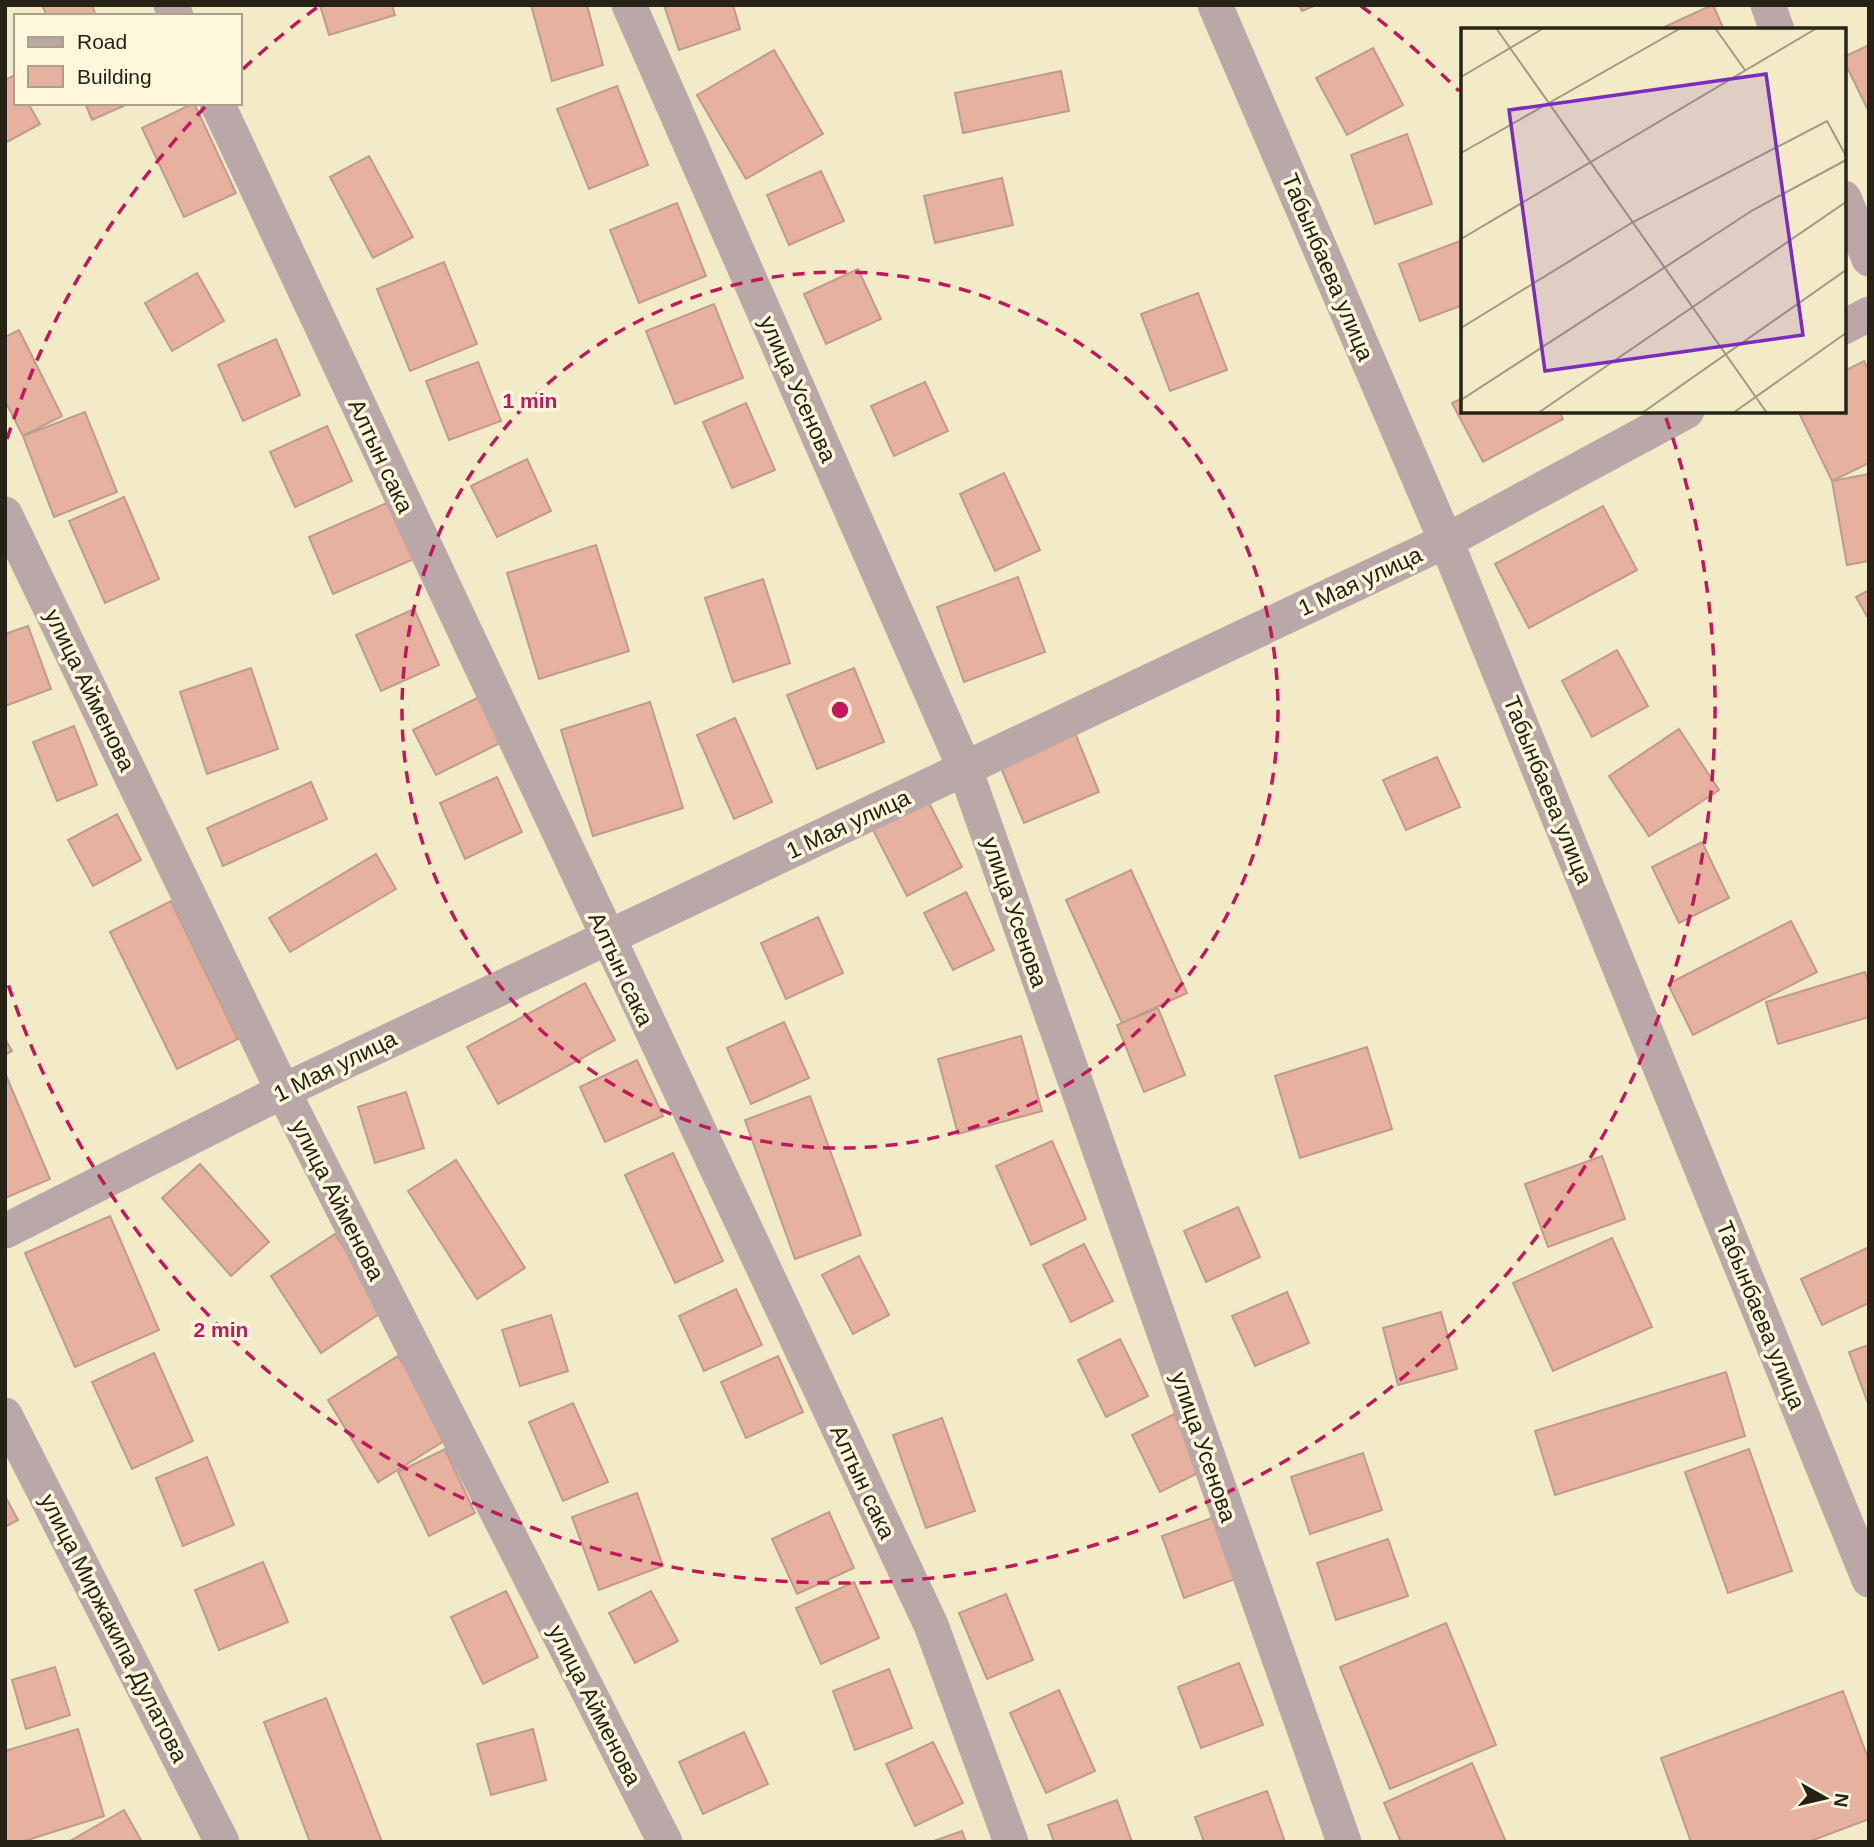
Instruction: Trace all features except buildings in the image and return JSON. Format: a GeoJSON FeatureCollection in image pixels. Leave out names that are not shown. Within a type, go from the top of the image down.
{"type":"FeatureCollection","features":[{"type":"Feature","properties":{"kind":"street","name":"улица Усенова"},"geometry":{"type":"LineString","coordinates":[[629,5],[965,769],[1344,1842]]}},
{"type":"Feature","properties":{"kind":"street","name":"Табынбаева улица"},"geometry":{"type":"LineString","coordinates":[[1215,5],[1446,541],[1869,1580]]}},
{"type":"Feature","properties":{"kind":"street"},"geometry":{"type":"LineString","coordinates":[[1768,5],[1776,28]]}},
{"type":"Feature","properties":{"kind":"street","name":"Алтын сака"},"geometry":{"type":"LineString","coordinates":[[218,105],[930,1625],[1011,1842]]}},
{"type":"Feature","properties":{"kind":"street"},"geometry":{"type":"LineString","coordinates":[[1846,203],[1869,259]]}},
{"type":"Feature","properties":{"kind":"street"},"geometry":{"type":"LineString","coordinates":[[1846,326],[1869,314]]}},
{"type":"Feature","properties":{"kind":"street","name":"1 Мая улица"},"geometry":{"type":"LineString","coordinates":[[5,1231],[283,1091],[1446,541],[1683,413]]}},
{"type":"Feature","properties":{"kind":"street","name":"улица Айменова"},"geometry":{"type":"LineString","coordinates":[[5,514],[283,1091],[665,1842]]}},
{"type":"Feature","properties":{"kind":"street","name":"улица Миржакипа Дулатова"},"geometry":{"type":"LineString","coordinates":[[5,1415],[222,1842]]}}]}
